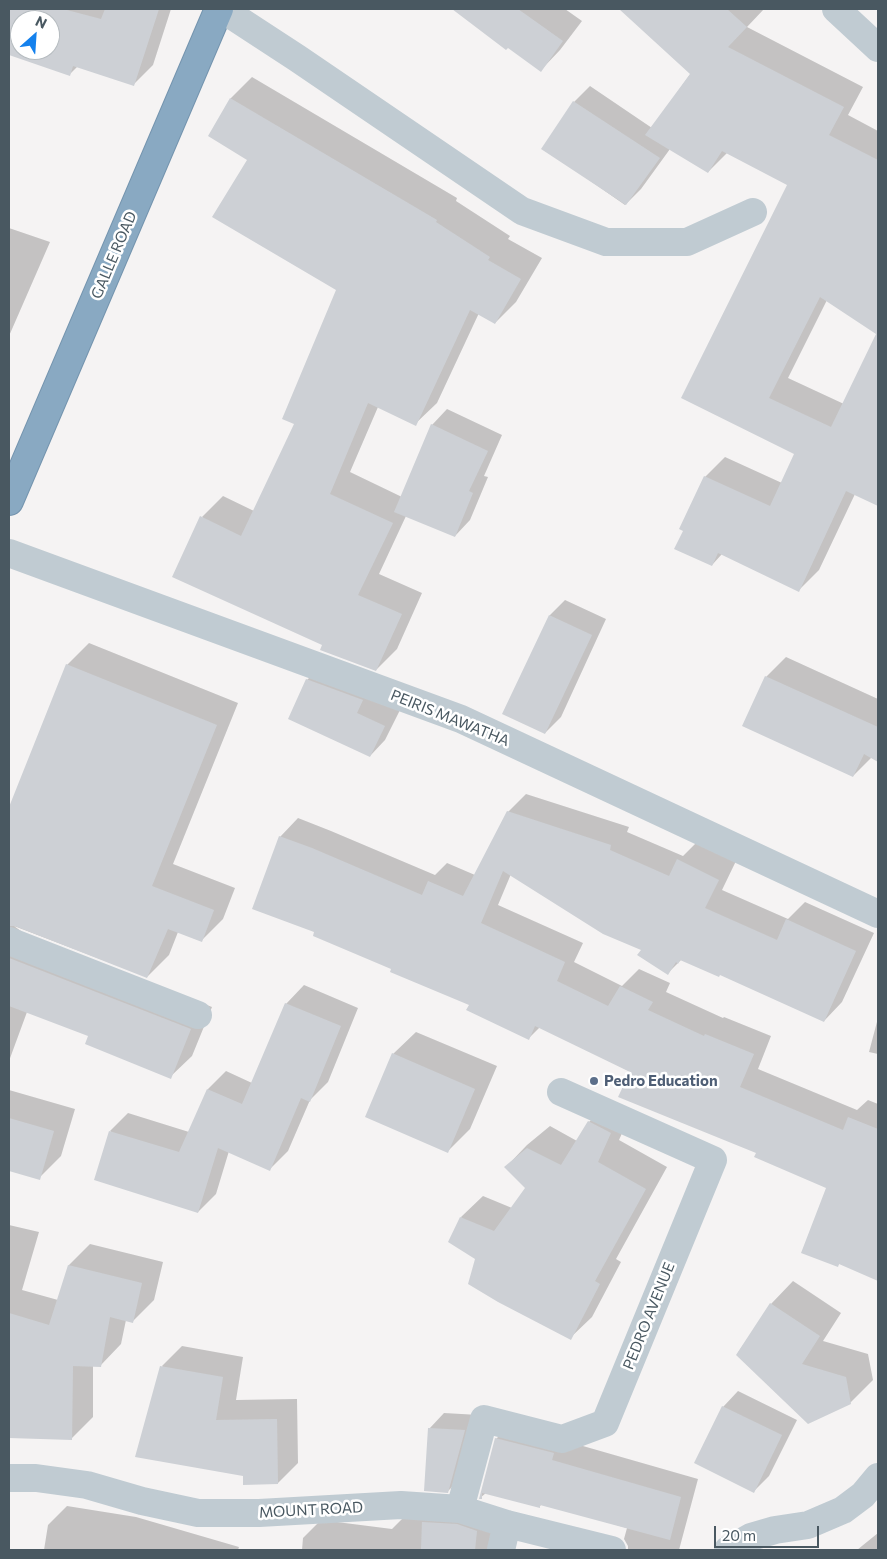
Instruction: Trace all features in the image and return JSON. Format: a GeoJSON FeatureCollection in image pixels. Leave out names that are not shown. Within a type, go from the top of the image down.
{"type":"FeatureCollection","features":[{"type":"Feature","properties":{"kind":"highway","name":"GALLE ROAD"},"geometry":{"type":"LineString","coordinates":[[9,501],[220,9]]}},
{"type":"Feature","properties":{"kind":"street"},"geometry":{"type":"LineString","coordinates":[[220,9],[297,58],[522,211],[606,242],[687,242],[753,212]]}},
{"type":"Feature","properties":{"kind":"street"},"geometry":{"type":"LineString","coordinates":[[836,9],[878,48]]}},
{"type":"Feature","properties":{"kind":"street","name":"PEIRIS MAWATHA"},"geometry":{"type":"LineString","coordinates":[[9,553],[461,719],[878,914]]}},
{"type":"Feature","properties":{"kind":"street"},"geometry":{"type":"LineString","coordinates":[[9,941],[198,1015]]}},
{"type":"Feature","properties":{"kind":"street","name":"PEDRO AVENUE"},"geometry":{"type":"LineString","coordinates":[[460,1509],[484,1419],[562,1439],[605,1423],[713,1160],[561,1092]]}},
{"type":"Feature","properties":{"kind":"street"},"geometry":{"type":"LineString","coordinates":[[728,1550],[751,1537],[775,1530],[808,1525],[843,1510],[863,1495],[878,1477]]}},
{"type":"Feature","properties":{"kind":"street","name":"MOUNT ROAD"},"geometry":{"type":"LineString","coordinates":[[9,1478],[36,1478],[87,1485],[142,1501],[198,1513],[259,1513],[401,1504],[460,1509],[507,1524],[612,1550]]}},
{"type":"Feature","properties":{"kind":"street"},"geometry":{"type":"LineString","coordinates":[[501,1550],[507,1524]]}},
{"type":"Feature","properties":{"kind":"building"},"geometry":{"type":"Polygon","coordinates":[[[9,9],[63,9],[101,19],[105,9],[159,9],[134,86],[73,66],[70,76],[24,60],[60,60],[60,10],[10,10],[10,55],[9,9]]]}},
{"type":"Feature","properties":{"kind":"building"},"geometry":{"type":"Polygon","coordinates":[[[452,9],[518,9],[563,41],[541,72],[508,48],[506,50],[452,9]]]}},
{"type":"Feature","properties":{"kind":"building"},"geometry":{"type":"Polygon","coordinates":[[[619,9],[727,9],[747,27],[728,47],[844,107],[829,135],[878,160],[878,506],[846,491],[799,592],[718,553],[712,566],[674,549],[683,531],[679,529],[704,476],[770,506],[794,454],[681,398],[787,185],[722,151],[708,173],[645,135],[690,74],[619,9]],[[820,297],[769,398],[831,427],[876,334],[820,297]]]}},
{"type":"Feature","properties":{"kind":"building"},"geometry":{"type":"Polygon","coordinates":[[[230,98],[437,220],[436,222],[490,257],[488,260],[521,279],[495,324],[470,310],[416,426],[368,403],[330,494],[393,523],[358,595],[402,614],[376,671],[320,650],[322,645],[172,577],[200,516],[241,536],[294,424],[282,419],[336,290],[212,217],[247,160],[208,136],[230,98]]]}},
{"type":"Feature","properties":{"kind":"building"},"geometry":{"type":"Polygon","coordinates":[[[573,101],[660,158],[626,205],[541,149],[573,101]]]}},
{"type":"Feature","properties":{"kind":"building"},"geometry":{"type":"Polygon","coordinates":[[[431,424],[488,451],[469,491],[473,493],[455,537],[394,512],[431,424]]]}},
{"type":"Feature","properties":{"kind":"building"},"geometry":{"type":"Polygon","coordinates":[[[549,615],[592,635],[545,734],[502,714],[549,615]]]}},
{"type":"Feature","properties":{"kind":"building"},"geometry":{"type":"Polygon","coordinates":[[[66,664],[217,725],[152,886],[214,910],[202,942],[168,929],[147,978],[15,926],[9,926],[9,807],[66,664]]]}},
{"type":"Feature","properties":{"kind":"building"},"geometry":{"type":"Polygon","coordinates":[[[765,676],[878,727],[878,762],[864,754],[853,777],[742,726],[765,676]]]}},
{"type":"Feature","properties":{"kind":"building"},"geometry":{"type":"Polygon","coordinates":[[[306,679],[363,700],[357,713],[385,726],[370,757],[288,719],[306,679]]]}},
{"type":"Feature","properties":{"kind":"building"},"geometry":{"type":"Polygon","coordinates":[[[507,811],[611,845],[610,850],[669,876],[677,859],[719,880],[705,908],[777,940],[786,919],[856,951],[824,1022],[720,975],[719,977],[680,960],[678,964],[676,962],[668,975],[637,955],[641,950],[603,934],[503,871],[481,923],[565,962],[557,981],[608,1006],[620,986],[653,1002],[648,1010],[704,1036],[705,1034],[754,1054],[740,1087],[843,1130],[848,1117],[878,1129],[878,1281],[839,1264],[838,1267],[801,1253],[826,1188],[754,1157],[756,1153],[618,1097],[630,1072],[535,1026],[529,1040],[466,1010],[469,1005],[390,972],[391,969],[313,936],[314,932],[252,909],[279,836],[422,895],[428,881],[463,896],[507,811]]]}},
{"type":"Feature","properties":{"kind":"building"},"geometry":{"type":"Polygon","coordinates":[[[9,958],[191,1029],[171,1079],[85,1044],[88,1036],[9,1006],[9,958]]]}},
{"type":"Feature","properties":{"kind":"building"},"geometry":{"type":"Polygon","coordinates":[[[285,1003],[341,1026],[310,1102],[301,1098],[270,1171],[218,1148],[198,1213],[94,1180],[109,1131],[179,1152],[207,1089],[242,1104],[285,1003]]]}},
{"type":"Feature","properties":{"kind":"building"},"geometry":{"type":"Polygon","coordinates":[[[392,1053],[475,1089],[448,1153],[365,1117],[392,1053]]]}},
{"type":"Feature","properties":{"kind":"building"},"geometry":{"type":"Polygon","coordinates":[[[9,1118],[54,1131],[40,1180],[9,1171],[9,1118]]]}},
{"type":"Feature","properties":{"kind":"building"},"geometry":{"type":"Polygon","coordinates":[[[588,1121],[611,1133],[598,1162],[646,1189],[595,1281],[600,1284],[571,1340],[468,1284],[475,1259],[448,1242],[460,1217],[494,1231],[525,1188],[504,1167],[527,1148],[561,1165],[588,1121]]]}},
{"type":"Feature","properties":{"kind":"building"},"geometry":{"type":"Polygon","coordinates":[[[68,1265],[142,1283],[133,1323],[110,1317],[101,1367],[73,1366],[72,1440],[9,1438],[9,1313],[49,1325],[68,1265]]]}},
{"type":"Feature","properties":{"kind":"building"},"geometry":{"type":"Polygon","coordinates":[[[770,1303],[820,1336],[802,1364],[846,1377],[851,1404],[808,1424],[736,1355],[770,1303]]]}},
{"type":"Feature","properties":{"kind":"building"},"geometry":{"type":"Polygon","coordinates":[[[160,1366],[223,1377],[216,1420],[277,1419],[278,1484],[243,1485],[243,1476],[135,1457],[160,1366]]]}},
{"type":"Feature","properties":{"kind":"building"},"geometry":{"type":"Polygon","coordinates":[[[722,1406],[782,1435],[754,1493],[694,1463],[722,1406]]]}},
{"type":"Feature","properties":{"kind":"building"},"geometry":{"type":"Polygon","coordinates":[[[428,1428],[465,1430],[448,1493],[424,1491],[428,1428]]]}},
{"type":"Feature","properties":{"kind":"building"},"geometry":{"type":"Polygon","coordinates":[[[495,1438],[554,1453],[552,1460],[681,1497],[670,1540],[540,1505],[540,1508],[482,1493],[482,1499],[479,1499],[495,1438]]]}},
{"type":"Feature","properties":{"kind":"building"},"geometry":{"type":"Polygon","coordinates":[[[422,1522],[457,1524],[477,1531],[475,1550],[421,1550],[422,1522]]]}},
{"type":"Feature","properties":{"kind":"place","name":"Pedro Education"},"geometry":{"type":"Point","coordinates":[594,1081]}}]}
